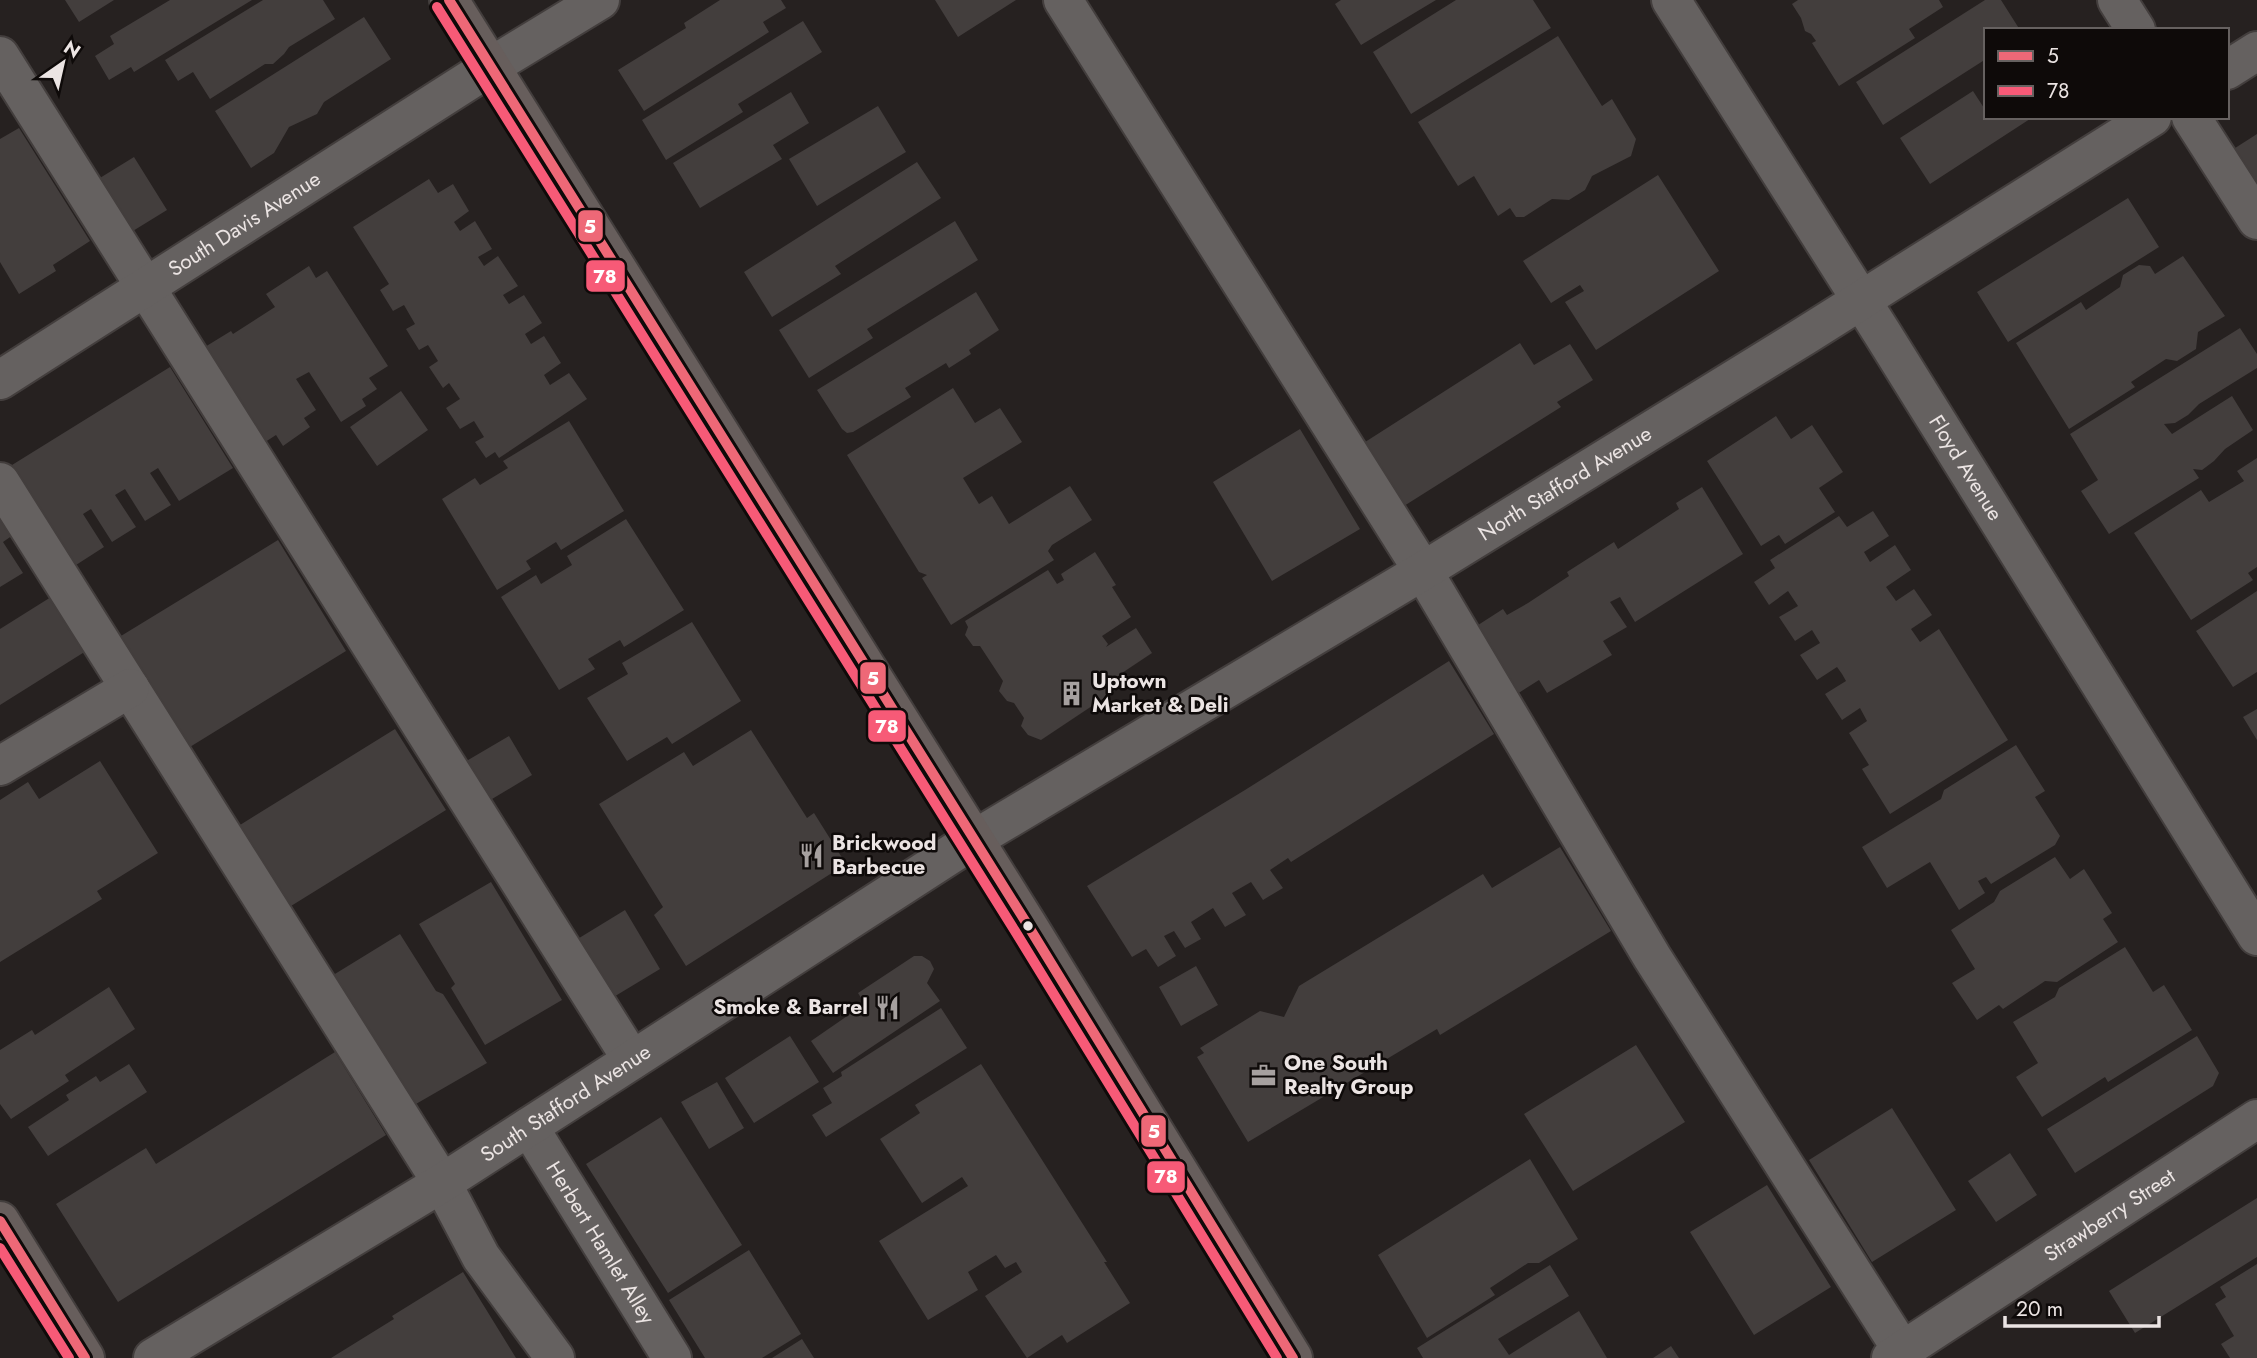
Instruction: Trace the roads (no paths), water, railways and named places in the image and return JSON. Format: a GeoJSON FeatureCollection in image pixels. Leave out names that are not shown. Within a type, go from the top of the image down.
{"type":"FeatureCollection","features":[{"type":"Feature","properties":{"kind":"main road"},"geometry":{"type":"LineString","coordinates":[[449,0],[1034,936],[1293,1358]]}},
{"type":"Feature","properties":{"kind":"main road"},"geometry":{"type":"LineString","coordinates":[[0,1221],[85,1358]]}},
{"type":"Feature","properties":{"kind":"street","name":"South Davis Avenue"},"geometry":{"type":"LineString","coordinates":[[0,380],[148,288],[490,67],[600,0]]}},
{"type":"Feature","properties":{"kind":"street"},"geometry":{"type":"LineString","coordinates":[[1063,0],[1423,571],[1652,957],[1900,1356]]}},
{"type":"Feature","properties":{"kind":"street","name":"Floyd Avenue"},"geometry":{"type":"LineString","coordinates":[[1671,0],[2257,936]]}},
{"type":"Feature","properties":{"kind":"street"},"geometry":{"type":"LineString","coordinates":[[2117,0],[2135,28]]}},
{"type":"Feature","properties":{"kind":"street"},"geometry":{"type":"LineString","coordinates":[[2229,69],[2257,51]]}},
{"type":"Feature","properties":{"kind":"street"},"geometry":{"type":"LineString","coordinates":[[0,56],[632,1060]]}},
{"type":"Feature","properties":{"kind":"street","name":"North Stafford Avenue"},"geometry":{"type":"LineString","coordinates":[[973,840],[1423,571],[2149,119]]}},
{"type":"Feature","properties":{"kind":"street"},"geometry":{"type":"LineString","coordinates":[[2192,119],[2257,220]]}},
{"type":"Feature","properties":{"kind":"street"},"geometry":{"type":"LineString","coordinates":[[0,482],[442,1183],[481,1257],[555,1358]]}},
{"type":"Feature","properties":{"kind":"street"},"geometry":{"type":"LineString","coordinates":[[0,766],[130,688]]}},
{"type":"Feature","properties":{"kind":"street","name":"South Stafford Avenue"},"geometry":{"type":"LineString","coordinates":[[153,1358],[442,1183],[973,840]]}},
{"type":"Feature","properties":{"kind":"street","name":"Strawberry Street"},"geometry":{"type":"LineString","coordinates":[[1900,1356],[2257,1119]]}},
{"type":"Feature","properties":{"kind":"street","name":"Herbert Hamlet Alley"},"geometry":{"type":"LineString","coordinates":[[529,1127],[673,1358]]}},
{"type":"Feature","properties":{"kind":"place","name":"Uptown Market & Deli"},"geometry":{"type":"Point","coordinates":[1072,693]}},
{"type":"Feature","properties":{"kind":"place","name":"Brickwood Barbecue"},"geometry":{"type":"Point","coordinates":[812,855]}},
{"type":"Feature","properties":{"kind":"place","name":"Smoke & Barrel"},"geometry":{"type":"Point","coordinates":[888,1007]}},
{"type":"Feature","properties":{"kind":"place","name":"One South Realty Group"},"geometry":{"type":"Point","coordinates":[1264,1075]}}]}
